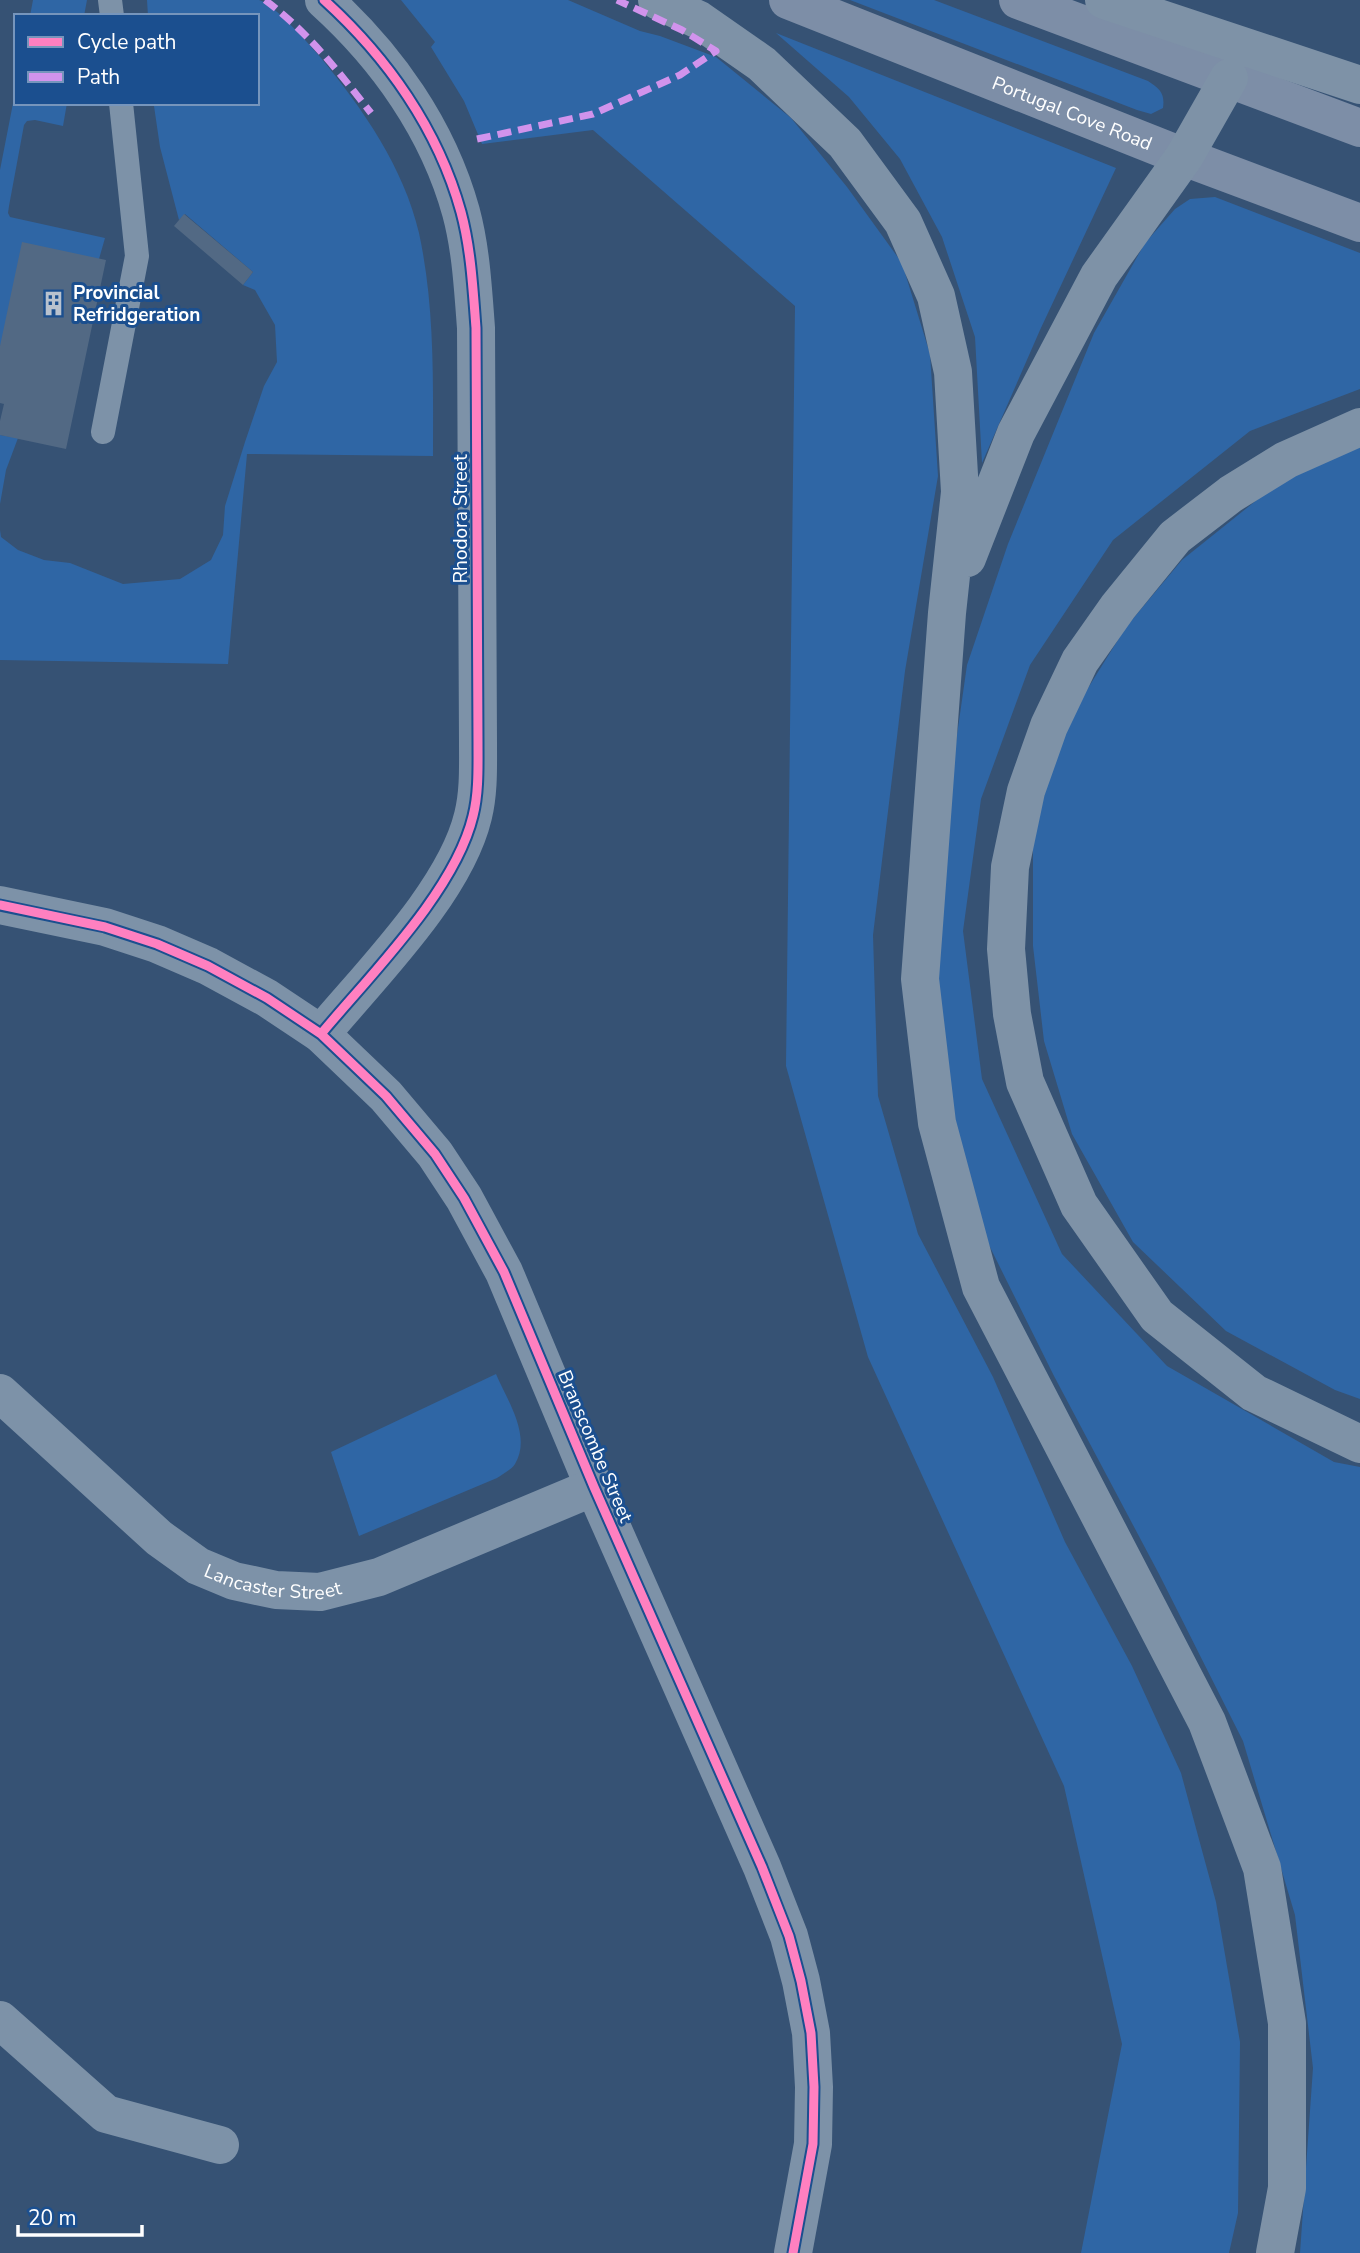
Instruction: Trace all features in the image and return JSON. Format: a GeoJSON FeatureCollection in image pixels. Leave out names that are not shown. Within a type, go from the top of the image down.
{"type":"FeatureCollection","features":[{"type":"Feature","properties":{"kind":"highway"},"geometry":{"type":"LineString","coordinates":[[657,0],[699,20],[762,64],[845,143],[903,222],[936,296],[953,372],[960,492],[947,613],[920,979],[937,1123],[981,1287],[1207,1723],[1262,1868],[1287,2023],[1287,2188],[1275,2253]]}},
{"type":"Feature","properties":{"kind":"highway"},"geometry":{"type":"LineString","coordinates":[[1104,0],[1360,85]]}},
{"type":"Feature","properties":{"kind":"highway"},"geometry":{"type":"LineString","coordinates":[[947,613],[1016,433],[1099,276],[1184,157],[1229,78]]}},
{"type":"Feature","properties":{"kind":"highway"},"geometry":{"type":"LineString","coordinates":[[1360,427],[1286,460],[1231,494],[1175,537],[1118,607],[1088,650],[1049,726],[1026,791],[1010,867],[1006,949],[1013,1014],[1025,1082],[1079,1205],[1157,1316],[1254,1393],[1360,1444]]}},
{"type":"Feature","properties":{"kind":"main road","name":"Portugal Cove Road"},"geometry":{"type":"LineString","coordinates":[[788,0],[1184,157],[1360,223]]}},
{"type":"Feature","properties":{"kind":"main road"},"geometry":{"type":"LineString","coordinates":[[1018,0],[1360,128]]}},
{"type":"Feature","properties":{"kind":"street","name":"Rhodora Street"},"geometry":{"type":"LineString","coordinates":[[321,1034],[407,932],[450,873],[461,852],[474,814],[478,754],[476,328],[472,270],[461,214],[447,168],[420,117],[388,67],[349,23],[324,0]]}},
{"type":"Feature","properties":{"kind":"street","name":"Branscombe Street"},"geometry":{"type":"LineString","coordinates":[[0,905],[105,927],[157,944],[208,966],[267,998],[321,1034],[387,1096],[435,1154],[464,1198],[505,1272],[594,1487],[762,1867],[789,1936],[811,2033],[814,2087],[813,2144],[793,2253]]}},
{"type":"Feature","properties":{"kind":"street","name":"Lancaster Street"},"geometry":{"type":"LineString","coordinates":[[0,1393],[169,1545],[198,1566],[234,1581],[276,1590],[320,1592],[379,1577],[594,1487]]}},
{"type":"Feature","properties":{"kind":"street"},"geometry":{"type":"LineString","coordinates":[[0,2020],[106,2113],[220,2145]]}},
{"type":"Feature","properties":{"kind":"lane"},"geometry":{"type":"LineString","coordinates":[[103,432],[137,256],[121,105]]}},
{"type":"Feature","properties":{"kind":"shaded area"},"geometry":{"type":"Polygon","coordinates":[[[33,0],[87,0],[84,14],[30,14],[33,0]]]}},
{"type":"Feature","properties":{"kind":"shaded area"},"geometry":{"type":"Polygon","coordinates":[[[147,0],[259,0],[266,3],[292,26],[321,58],[367,119],[403,185],[419,233],[428,289],[432,344],[433,456],[247,454],[228,664],[0,660],[0,530],[1,537],[18,550],[44,560],[70,563],[123,584],[180,579],[211,560],[223,535],[225,506],[264,386],[277,362],[275,325],[255,290],[243,285],[253,272],[185,214],[179,220],[160,147],[154,106],[259,105],[259,14],[148,14],[147,0]]]}},
{"type":"Feature","properties":{"kind":"shaded area"},"geometry":{"type":"Polygon","coordinates":[[[401,0],[568,0],[640,31],[716,57],[791,118],[847,187],[902,263],[930,354],[938,476],[905,671],[873,935],[878,1096],[918,1234],[993,1377],[1065,1542],[1132,1666],[1181,1773],[1216,1902],[1240,2042],[1238,2213],[1229,2253],[1081,2253],[1122,2044],[1064,1786],[868,1357],[786,1066],[795,306],[593,130],[482,144],[464,101],[431,47],[435,42],[401,0]]]}},
{"type":"Feature","properties":{"kind":"shaded area"},"geometry":{"type":"Polygon","coordinates":[[[850,0],[934,0],[1148,81],[1161,92],[1163,108],[1151,114],[1137,110],[850,0]]]}},
{"type":"Feature","properties":{"kind":"shaded area"},"geometry":{"type":"Polygon","coordinates":[[[776,33],[1116,168],[1040,330],[982,463],[975,337],[942,237],[900,159],[849,97],[776,33]]]}},
{"type":"Feature","properties":{"kind":"shaded area"},"geometry":{"type":"Polygon","coordinates":[[[14,98],[14,105],[67,105],[63,126],[35,120],[27,121],[24,125],[8,213],[10,217],[105,238],[99,259],[0,346],[0,170],[14,98]]]}},
{"type":"Feature","properties":{"kind":"shaded area"},"geometry":{"type":"Polygon","coordinates":[[[1215,197],[1360,253],[1360,389],[1250,431],[1113,540],[1030,665],[981,799],[963,931],[982,1079],[1062,1254],[1167,1366],[1334,1462],[1360,1467],[1360,2253],[1300,2253],[1313,2068],[1295,1915],[1243,1741],[983,1233],[949,1125],[931,995],[942,840],[967,665],[1008,544],[1094,333],[1145,243],[1175,209],[1190,199],[1215,197]]]}},
{"type":"Feature","properties":{"kind":"shaded area"},"geometry":{"type":"Polygon","coordinates":[[[0,435],[18,438],[6,470],[0,504],[0,435]]]}},
{"type":"Feature","properties":{"kind":"shaded area"},"geometry":{"type":"Polygon","coordinates":[[[1360,442],[1360,1399],[1335,1390],[1226,1331],[1133,1242],[1072,1134],[1044,1041],[1033,946],[1033,838],[1060,733],[1126,627],[1182,560],[1273,487],[1360,442]]]}},
{"type":"Feature","properties":{"kind":"shaded area"},"geometry":{"type":"Polygon","coordinates":[[[496,1374],[519,1430],[520,1453],[515,1464],[497,1478],[359,1536],[331,1452],[496,1374]]]}},
{"type":"Feature","properties":{"kind":"building"},"geometry":{"type":"Polygon","coordinates":[[[184,214],[253,272],[243,285],[174,226],[184,214]]]}},
{"type":"Feature","properties":{"kind":"building","name":"Provincial Refridgeration"},"geometry":{"type":"Polygon","coordinates":[[[22,242],[106,260],[66,449],[0,435],[4,404],[0,403],[0,346],[22,242]]]}},
{"type":"Feature","properties":{"kind":"marked path"},"geometry":{"type":"LineString","coordinates":[[265,0],[309,39],[371,113]]}},
{"type":"Feature","properties":{"kind":"marked path"},"geometry":{"type":"LineString","coordinates":[[477,139],[593,114],[680,75],[716,51],[682,30],[617,0]]}},
{"type":"Feature","properties":{"kind":"cycle path"},"geometry":{"type":"LineString","coordinates":[[321,1034],[409,931],[449,873],[473,816],[478,760],[476,328],[464,226],[439,152],[408,96],[369,45],[324,0]]}},
{"type":"Feature","properties":{"kind":"cycle path"},"geometry":{"type":"LineString","coordinates":[[0,905],[105,927],[157,944],[208,966],[267,998],[321,1034],[386,1096],[435,1154],[464,1198],[504,1272],[594,1487],[762,1867],[789,1936],[811,2033],[814,2087],[813,2144],[793,2253]]}},
{"type":"Feature","properties":{"kind":"place","name":"Provincial Refridgeration"},"geometry":{"type":"Point","coordinates":[53,303]}}]}
